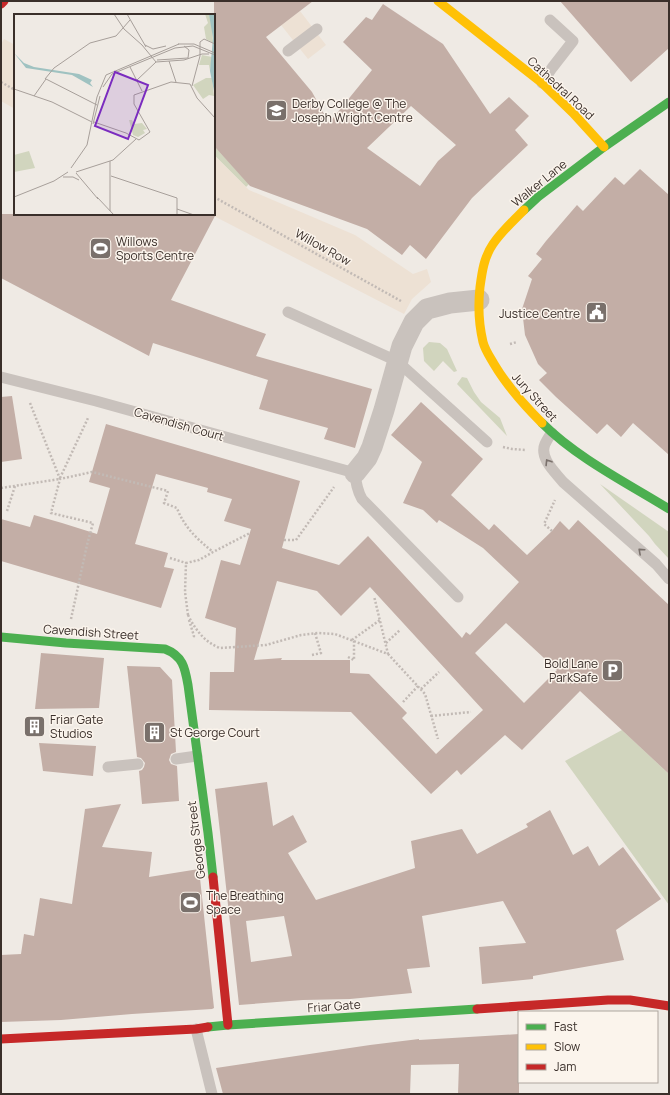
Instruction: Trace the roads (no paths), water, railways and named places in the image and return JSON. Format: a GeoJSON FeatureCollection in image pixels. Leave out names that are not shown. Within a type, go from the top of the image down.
{"type":"FeatureCollection","features":[{"type":"Feature","properties":{"kind":"street"},"geometry":{"type":"LineString","coordinates":[[1,4],[4,1]]}},
{"type":"Feature","properties":{"kind":"street","name":"Cathedral Road"},"geometry":{"type":"LineString","coordinates":[[438,1],[542,83],[573,113],[604,147]]}},
{"type":"Feature","properties":{"kind":"street"},"geometry":{"type":"LineString","coordinates":[[604,147],[669,102]]}},
{"type":"Feature","properties":{"kind":"street","name":"Walker Lane"},"geometry":{"type":"LineString","coordinates":[[494,244],[506,227],[538,197],[604,147]]}},
{"type":"Feature","properties":{"kind":"street","name":"Jury Street"},"geometry":{"type":"LineString","coordinates":[[494,244],[487,255],[482,271],[479,300],[480,322],[483,343],[502,376],[512,391],[552,433],[582,456],[669,509]]}},
{"type":"Feature","properties":{"kind":"street"},"geometry":{"type":"LineString","coordinates":[[351,472],[367,458],[372,447],[402,346],[414,322],[427,309],[435,306],[479,300]]}},
{"type":"Feature","properties":{"kind":"street","name":"Cavendish Street"},"geometry":{"type":"LineString","coordinates":[[1,637],[66,643],[165,649],[171,650],[177,655]]}},
{"type":"Feature","properties":{"kind":"street","name":"George Street"},"geometry":{"type":"LineString","coordinates":[[177,655],[183,663],[186,673],[208,833],[228,1025]]}},
{"type":"Feature","properties":{"kind":"street","name":"Friar Gate"},"geometry":{"type":"LineString","coordinates":[[1,1039],[196,1029],[228,1025],[608,1000],[630,1000],[669,1006]]}},
{"type":"Feature","properties":{"kind":"lane"},"geometry":{"type":"LineString","coordinates":[[542,83],[573,41],[550,20]]}},
{"type":"Feature","properties":{"kind":"lane"},"geometry":{"type":"LineString","coordinates":[[288,51],[317,29]]}},
{"type":"Feature","properties":{"kind":"lane"},"geometry":{"type":"LineString","coordinates":[[288,312],[398,362],[487,442]]}},
{"type":"Feature","properties":{"kind":"lane","name":"Cavendish Court"},"geometry":{"type":"LineString","coordinates":[[1,377],[96,401],[351,472]]}},
{"type":"Feature","properties":{"kind":"lane"},"geometry":{"type":"LineString","coordinates":[[552,433],[544,446],[544,457],[553,471],[563,482],[656,564],[669,579]]}},
{"type":"Feature","properties":{"kind":"lane"},"geometry":{"type":"LineString","coordinates":[[351,472],[358,492],[362,498],[458,597]]}},
{"type":"Feature","properties":{"kind":"lane"},"geometry":{"type":"LineString","coordinates":[[176,759],[197,756]]}},
{"type":"Feature","properties":{"kind":"lane"},"geometry":{"type":"LineString","coordinates":[[108,767],[138,764]]}},
{"type":"Feature","properties":{"kind":"lane"},"geometry":{"type":"LineString","coordinates":[[196,1029],[212,1094]]}},
{"type":"Feature","properties":{"kind":"place","name":"Derby College @ The Joseph Wright Centre"},"geometry":{"type":"Point","coordinates":[277,110]}},
{"type":"Feature","properties":{"kind":"place","name":"Willows Sports Centre"},"geometry":{"type":"Point","coordinates":[100,248]}},
{"type":"Feature","properties":{"kind":"place","name":"Justice Centre"},"geometry":{"type":"Point","coordinates":[596,313]}},
{"type":"Feature","properties":{"kind":"place","name":"Bold Lane ParkSafe"},"geometry":{"type":"Point","coordinates":[613,670]}},
{"type":"Feature","properties":{"kind":"place","name":"Friar Gate Studios"},"geometry":{"type":"Point","coordinates":[35,726]}},
{"type":"Feature","properties":{"kind":"place","name":"St George Court"},"geometry":{"type":"Point","coordinates":[155,732]}},
{"type":"Feature","properties":{"kind":"place","name":"The Breathing Space"},"geometry":{"type":"Point","coordinates":[190,902]}}]}
